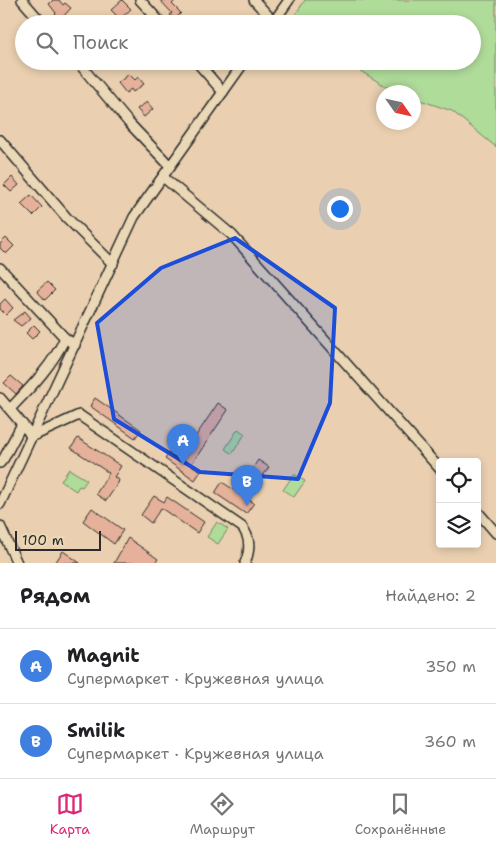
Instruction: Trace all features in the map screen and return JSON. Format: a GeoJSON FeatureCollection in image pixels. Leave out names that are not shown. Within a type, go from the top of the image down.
{"type":"FeatureCollection","features":[{"type":"Feature","properties":{"kind":"street"},"geometry":{"type":"LineString","coordinates":[[22,0],[35,15]]}},
{"type":"Feature","properties":{"kind":"street"},"geometry":{"type":"LineString","coordinates":[[140,0],[154,15]]}},
{"type":"Feature","properties":{"kind":"street"},"geometry":{"type":"LineString","coordinates":[[254,0],[266,15]]}},
{"type":"Feature","properties":{"kind":"street"},"geometry":{"type":"LineString","coordinates":[[279,15],[289,0]]}},
{"type":"Feature","properties":{"kind":"street"},"geometry":{"type":"LineString","coordinates":[[84,70],[129,123],[170,166]]}},
{"type":"Feature","properties":{"kind":"street"},"geometry":{"type":"LineString","coordinates":[[204,70],[223,92]]}},
{"type":"Feature","properties":{"kind":"street"},"geometry":{"type":"LineString","coordinates":[[0,504],[134,217],[239,70]]}},
{"type":"Feature","properties":{"kind":"street"},"geometry":{"type":"LineString","coordinates":[[0,140],[67,218],[113,264]]}},
{"type":"Feature","properties":{"kind":"street"},"geometry":{"type":"LineString","coordinates":[[163,177],[232,235],[436,464]]}},
{"type":"Feature","properties":{"kind":"street"},"geometry":{"type":"LineString","coordinates":[[0,268],[65,338],[75,345]]}},
{"type":"Feature","properties":{"kind":"street"},"geometry":{"type":"LineString","coordinates":[[10,409],[37,381],[57,356],[65,338]]}},
{"type":"Feature","properties":{"kind":"street"},"geometry":{"type":"LineString","coordinates":[[0,398],[31,437]]}},
{"type":"Feature","properties":{"kind":"street"},"geometry":{"type":"LineString","coordinates":[[31,437],[79,415],[242,527],[246,532],[249,545],[245,563]]}},
{"type":"Feature","properties":{"kind":"street"},"geometry":{"type":"LineString","coordinates":[[0,463],[22,424]]}},
{"type":"Feature","properties":{"kind":"street"},"geometry":{"type":"LineString","coordinates":[[481,516],[496,533]]}},
{"type":"Feature","properties":{"kind":"street"},"geometry":{"type":"LineString","coordinates":[[0,526],[17,563]]}},
{"type":"Feature","properties":{"kind":"highlighted area"},"geometry":{"type":"Polygon","coordinates":[[[235,238],[335,308],[330,403],[298,479],[200,472],[114,419],[97,323],[161,268],[235,238]]]}},
{"type":"Feature","properties":{"kind":"green space"},"geometry":{"type":"Polygon","coordinates":[[[305,0],[496,0],[496,147],[452,111],[421,100],[421,85],[383,85],[359,70],[481,70],[481,15],[295,15],[305,0]]]}},
{"type":"Feature","properties":{"kind":"green space"},"geometry":{"type":"Polygon","coordinates":[[[238,429],[245,434],[232,454],[225,449],[238,429]]]}},
{"type":"Feature","properties":{"kind":"green space"},"geometry":{"type":"Polygon","coordinates":[[[69,469],[87,480],[76,491],[61,481],[69,469]]]}},
{"type":"Feature","properties":{"kind":"green space"},"geometry":{"type":"Polygon","coordinates":[[[294,474],[305,481],[294,497],[283,490],[294,474]]]}},
{"type":"Feature","properties":{"kind":"green space"},"geometry":{"type":"Polygon","coordinates":[[[217,522],[228,529],[218,544],[207,537],[217,522]]]}},
{"type":"Feature","properties":{"kind":"building"},"geometry":{"type":"Polygon","coordinates":[[[53,0],[59,0],[63,5],[65,3],[71,8],[65,15],[56,15],[49,4],[53,0]]]}},
{"type":"Feature","properties":{"kind":"building"},"geometry":{"type":"Polygon","coordinates":[[[122,0],[131,9],[124,15],[116,15],[111,10],[122,0]]]}},
{"type":"Feature","properties":{"kind":"building"},"geometry":{"type":"Polygon","coordinates":[[[160,0],[176,0],[172,4],[181,13],[179,15],[170,15],[172,13],[160,0]]]}},
{"type":"Feature","properties":{"kind":"building"},"geometry":{"type":"Polygon","coordinates":[[[129,74],[135,80],[138,77],[144,84],[133,92],[131,89],[126,93],[118,83],[129,74]]]}},
{"type":"Feature","properties":{"kind":"building"},"geometry":{"type":"Polygon","coordinates":[[[147,102],[153,109],[144,117],[137,109],[147,102]]]}},
{"type":"Feature","properties":{"kind":"building"},"geometry":{"type":"Polygon","coordinates":[[[12,177],[19,185],[11,192],[4,185],[12,177]]]}},
{"type":"Feature","properties":{"kind":"building"},"geometry":{"type":"Polygon","coordinates":[[[31,195],[42,207],[33,216],[21,204],[31,195]]]}},
{"type":"Feature","properties":{"kind":"building"},"geometry":{"type":"Polygon","coordinates":[[[6,238],[14,246],[6,254],[0,248],[0,244],[6,238]]]}},
{"type":"Feature","properties":{"kind":"building"},"geometry":{"type":"Polygon","coordinates":[[[47,282],[55,290],[45,300],[37,291],[47,282]]]}},
{"type":"Feature","properties":{"kind":"building"},"geometry":{"type":"Polygon","coordinates":[[[5,299],[13,308],[6,315],[0,309],[0,304],[5,299]]]}},
{"type":"Feature","properties":{"kind":"building"},"geometry":{"type":"Polygon","coordinates":[[[25,311],[31,318],[21,326],[13,320],[25,311]]]}},
{"type":"Feature","properties":{"kind":"building"},"geometry":{"type":"Polygon","coordinates":[[[34,325],[40,331],[32,339],[26,333],[34,325]]]}},
{"type":"Feature","properties":{"kind":"building"},"geometry":{"type":"Polygon","coordinates":[[[11,376],[23,386],[16,394],[4,383],[11,376]]]}},
{"type":"Feature","properties":{"kind":"building"},"geometry":{"type":"Polygon","coordinates":[[[95,398],[141,430],[135,438],[90,406],[95,398]]]}},
{"type":"Feature","properties":{"kind":"building"},"geometry":{"type":"Polygon","coordinates":[[[218,403],[228,410],[191,465],[201,471],[195,480],[165,459],[171,451],[181,458],[218,403]]]}},
{"type":"Feature","properties":{"kind":"building"},"geometry":{"type":"Polygon","coordinates":[[[78,438],[121,466],[114,477],[119,480],[118,483],[106,501],[96,494],[109,473],[71,448],[78,438]]]}},
{"type":"Feature","properties":{"kind":"building"},"geometry":{"type":"Polygon","coordinates":[[[258,460],[269,467],[247,499],[254,503],[246,514],[215,493],[222,482],[237,492],[258,460]]]}},
{"type":"Feature","properties":{"kind":"building"},"geometry":{"type":"Polygon","coordinates":[[[154,496],[164,502],[167,497],[204,522],[197,533],[161,508],[151,523],[141,515],[154,496]]]}},
{"type":"Feature","properties":{"kind":"building"},"geometry":{"type":"Polygon","coordinates":[[[92,508],[123,530],[114,544],[83,521],[92,508]]]}},
{"type":"Feature","properties":{"kind":"building"},"geometry":{"type":"Polygon","coordinates":[[[128,538],[158,559],[155,563],[114,563],[128,538]]]}},
{"type":"Feature","properties":{"kind":"building"},"geometry":{"type":"Polygon","coordinates":[[[63,551],[80,563],[55,563],[63,551]]]}},
{"type":"Feature","properties":{"kind":"place","name":"Magnit"},"geometry":{"type":"Point","coordinates":[183,465]}},
{"type":"Feature","properties":{"kind":"place","name":"Smilik"},"geometry":{"type":"Point","coordinates":[247,506]}}]}
